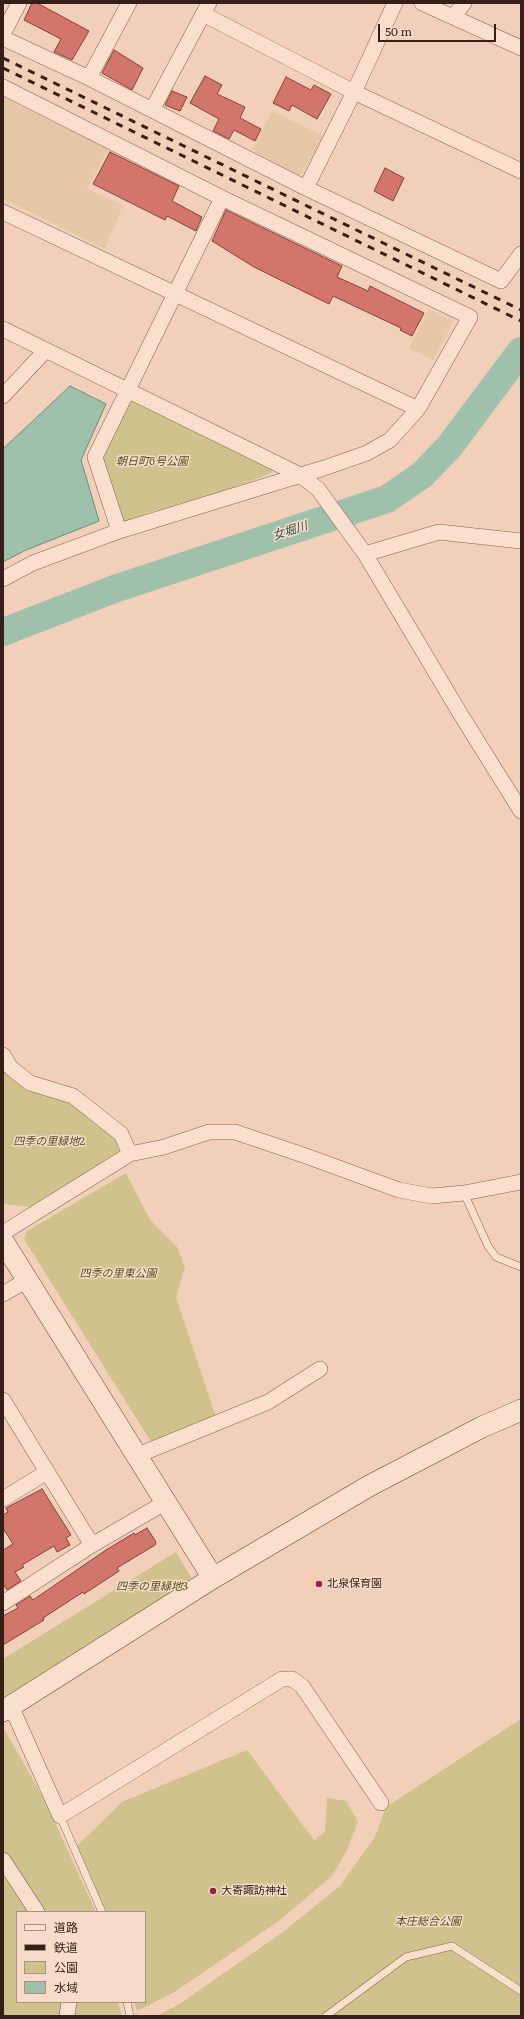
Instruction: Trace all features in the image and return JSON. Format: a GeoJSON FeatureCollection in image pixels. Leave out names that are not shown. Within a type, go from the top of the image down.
{"type":"FeatureCollection","features":[{"type":"Feature","properties":{"kind":"street"},"geometry":{"type":"LineString","coordinates":[[3,34],[19,3]]}},
{"type":"Feature","properties":{"kind":"street"},"geometry":{"type":"LineString","coordinates":[[89,78],[129,3]]}},
{"type":"Feature","properties":{"kind":"street"},"geometry":{"type":"LineString","coordinates":[[306,188],[354,92],[395,3]]}},
{"type":"Feature","properties":{"kind":"street"},"geometry":{"type":"LineString","coordinates":[[422,3],[521,48]]}},
{"type":"Feature","properties":{"kind":"street"},"geometry":{"type":"LineString","coordinates":[[454,17],[464,3]]}},
{"type":"Feature","properties":{"kind":"street"},"geometry":{"type":"LineString","coordinates":[[152,110],[206,8],[354,92],[521,171]]}},
{"type":"Feature","properties":{"kind":"street"},"geometry":{"type":"LineString","coordinates":[[3,38],[89,78],[306,188],[501,281],[521,254]]}},
{"type":"Feature","properties":{"kind":"street"},"geometry":{"type":"LineString","coordinates":[[3,88],[222,198],[470,317],[418,409],[390,440],[367,452],[300,475],[119,531],[33,563],[3,579]]}},
{"type":"Feature","properties":{"kind":"street"},"geometry":{"type":"LineString","coordinates":[[119,531],[95,457],[222,198]]}},
{"type":"Feature","properties":{"kind":"street"},"geometry":{"type":"LineString","coordinates":[[3,212],[418,409]]}},
{"type":"Feature","properties":{"kind":"street"},"geometry":{"type":"LineString","coordinates":[[3,329],[300,475],[318,489],[362,550],[461,715],[521,811]]}},
{"type":"Feature","properties":{"kind":"street"},"geometry":{"type":"LineString","coordinates":[[3,396],[46,350]]}},
{"type":"Feature","properties":{"kind":"street"},"geometry":{"type":"LineString","coordinates":[[362,550],[438,532],[521,541]]}},
{"type":"Feature","properties":{"kind":"street"},"geometry":{"type":"LineString","coordinates":[[3,1055],[11,1068],[30,1083],[73,1096],[121,1134],[130,1154]]}},
{"type":"Feature","properties":{"kind":"street"},"geometry":{"type":"LineString","coordinates":[[3,1233],[130,1154],[164,1147],[209,1132],[235,1132],[399,1190],[432,1196],[464,1194],[521,1182]]}},
{"type":"Feature","properties":{"kind":"street"},"geometry":{"type":"LineString","coordinates":[[3,1241],[26,1280],[138,1455],[213,1578]]}},
{"type":"Feature","properties":{"kind":"street"},"geometry":{"type":"LineString","coordinates":[[3,1294],[26,1280]]}},
{"type":"Feature","properties":{"kind":"street"},"geometry":{"type":"LineString","coordinates":[[138,1455],[268,1402],[320,1369]]}},
{"type":"Feature","properties":{"kind":"street"},"geometry":{"type":"LineString","coordinates":[[3,1400],[92,1546]]}},
{"type":"Feature","properties":{"kind":"street"},"geometry":{"type":"LineString","coordinates":[[381,1803],[302,1686],[292,1679],[282,1679],[60,1816],[7,1709],[213,1578],[369,1486],[482,1427],[521,1410]]}},
{"type":"Feature","properties":{"kind":"street"},"geometry":{"type":"LineString","coordinates":[[3,1499],[47,1472]]}},
{"type":"Feature","properties":{"kind":"street"},"geometry":{"type":"LineString","coordinates":[[3,1603],[92,1546],[166,1502]]}},
{"type":"Feature","properties":{"kind":"street"},"geometry":{"type":"LineString","coordinates":[[3,1860],[36,1911]]}},
{"type":"Feature","properties":{"kind":"street"},"geometry":{"type":"LineString","coordinates":[[67,2016],[69,2003]]}},
{"type":"Feature","properties":{"kind":"lane"},"geometry":{"type":"LineString","coordinates":[[464,1194],[488,1246],[496,1257],[521,1267]]}},
{"type":"Feature","properties":{"kind":"lane"},"geometry":{"type":"LineString","coordinates":[[60,1816],[102,1911]]}},
{"type":"Feature","properties":{"kind":"lane"},"geometry":{"type":"LineString","coordinates":[[326,2016],[406,1957],[452,1946],[521,1991]]}},
{"type":"Feature","properties":{"kind":"lane"},"geometry":{"type":"LineString","coordinates":[[127,2003],[130,2016]]}},
{"type":"Feature","properties":{"kind":"shaded area"},"geometry":{"type":"Polygon","coordinates":[[[3,92],[110,146],[87,189],[123,205],[105,249],[3,199],[3,92]]]}},
{"type":"Feature","properties":{"kind":"shaded area"},"geometry":{"type":"Polygon","coordinates":[[[272,111],[324,136],[302,174],[297,175],[252,150],[272,111]]]}},
{"type":"Feature","properties":{"kind":"shaded area"},"geometry":{"type":"Polygon","coordinates":[[[429,309],[452,320],[452,325],[433,360],[409,348],[429,309]]]}},
{"type":"Feature","properties":{"kind":"green space","name":"朝日町6号公園"},"geometry":{"type":"Polygon","coordinates":[[[136,399],[273,468],[271,473],[217,494],[147,513],[125,522],[122,520],[99,457],[126,403],[136,399]]]}},
{"type":"Feature","properties":{"kind":"green space","name":"四季の里緑地2"},"geometry":{"type":"Polygon","coordinates":[[[3,1069],[70,1102],[115,1137],[119,1151],[31,1207],[3,1204],[3,1069]]]}},
{"type":"Feature","properties":{"kind":"green space","name":"四季の里東公園"},"geometry":{"type":"Polygon","coordinates":[[[126,1173],[150,1220],[177,1247],[185,1267],[176,1297],[215,1414],[214,1421],[154,1444],[150,1440],[24,1239],[27,1231],[126,1173]]]}},
{"type":"Feature","properties":{"kind":"green space","name":"四季の里緑地3"},"geometry":{"type":"Polygon","coordinates":[[[176,1552],[191,1577],[187,1586],[3,1700],[3,1659],[176,1552]]]}},
{"type":"Feature","properties":{"kind":"green space","name":"本庄総合公園"},"geometry":{"type":"Polygon","coordinates":[[[521,1719],[521,2016],[157,2016],[181,2003],[283,1932],[340,1886],[375,1837],[386,1807],[521,1719]]]}},
{"type":"Feature","properties":{"kind":"green space"},"geometry":{"type":"Polygon","coordinates":[[[3,1727],[45,1801],[96,1911],[16,1911],[16,2003],[118,2003],[122,2016],[3,2016],[3,1727]]]}},
{"type":"Feature","properties":{"kind":"green space"},"geometry":{"type":"Polygon","coordinates":[[[247,1750],[314,1840],[325,1832],[327,1798],[346,1801],[358,1822],[346,1852],[332,1876],[280,1920],[173,1993],[137,2011],[134,2003],[146,2003],[146,1911],[106,1911],[77,1846],[122,1802],[247,1750]]]}},
{"type":"Feature","properties":{"kind":"water"},"geometry":{"type":"Polygon","coordinates":[[[70,386],[106,404],[81,460],[99,521],[26,550],[3,562],[3,449],[70,386]]]}},
{"type":"Feature","properties":{"kind":"building"},"geometry":{"type":"Polygon","coordinates":[[[32,3],[37,3],[89,31],[72,60],[54,52],[61,39],[24,20],[32,3]]]}},
{"type":"Feature","properties":{"kind":"building"},"geometry":{"type":"Polygon","coordinates":[[[114,50],[143,68],[132,90],[102,73],[114,50]]]}},
{"type":"Feature","properties":{"kind":"building"},"geometry":{"type":"Polygon","coordinates":[[[205,76],[222,85],[217,94],[245,107],[240,118],[261,129],[255,141],[234,130],[229,139],[213,131],[219,119],[190,103],[205,76]]]}},
{"type":"Feature","properties":{"kind":"building"},"geometry":{"type":"Polygon","coordinates":[[[286,77],[311,90],[314,85],[331,94],[317,119],[292,105],[289,111],[273,103],[286,77]]]}},
{"type":"Feature","properties":{"kind":"building"},"geometry":{"type":"Polygon","coordinates":[[[172,91],[187,97],[180,111],[165,105],[172,91]]]}},
{"type":"Feature","properties":{"kind":"building"},"geometry":{"type":"Polygon","coordinates":[[[110,152],[179,186],[172,201],[202,217],[196,231],[167,216],[165,220],[93,184],[110,152]]]}},
{"type":"Feature","properties":{"kind":"building"},"geometry":{"type":"Polygon","coordinates":[[[385,168],[404,178],[393,201],[374,191],[385,168]]]}},
{"type":"Feature","properties":{"kind":"building"},"geometry":{"type":"Polygon","coordinates":[[[226,210],[342,266],[337,277],[368,291],[370,286],[424,313],[412,336],[400,330],[401,328],[333,296],[329,304],[254,267],[212,241],[226,210]]]}},
{"type":"Feature","properties":{"kind":"building"},"geometry":{"type":"Polygon","coordinates":[[[42,1489],[71,1535],[66,1538],[70,1545],[57,1552],[54,1546],[22,1565],[24,1567],[15,1572],[21,1581],[7,1590],[3,1584],[3,1550],[13,1544],[3,1528],[3,1515],[8,1512],[6,1508],[42,1489]]]}},
{"type":"Feature","properties":{"kind":"building"},"geometry":{"type":"Polygon","coordinates":[[[147,1528],[156,1542],[155,1545],[117,1568],[119,1571],[84,1594],[83,1592],[43,1618],[44,1620],[3,1645],[3,1616],[18,1608],[16,1605],[30,1596],[33,1600],[106,1550],[134,1533],[135,1535],[147,1528]]]}},
{"type":"Feature","properties":{"kind":"waterway","name":"女堀川"},"geometry":{"type":"LineString","coordinates":[[3,632],[117,588],[387,499],[422,475],[449,447],[521,351]]}},
{"type":"Feature","properties":{"kind":"railway"},"geometry":{"type":"LineString","coordinates":[[3,58],[521,310]]}},
{"type":"Feature","properties":{"kind":"railway"},"geometry":{"type":"LineString","coordinates":[[3,68],[521,321]]}},
{"type":"Feature","properties":{"kind":"place","name":"北泉保育園"},"geometry":{"type":"Point","coordinates":[319,1584]}},
{"type":"Feature","properties":{"kind":"place","name":"大寄諏訪神社"},"geometry":{"type":"Point","coordinates":[213,1891]}}]}
